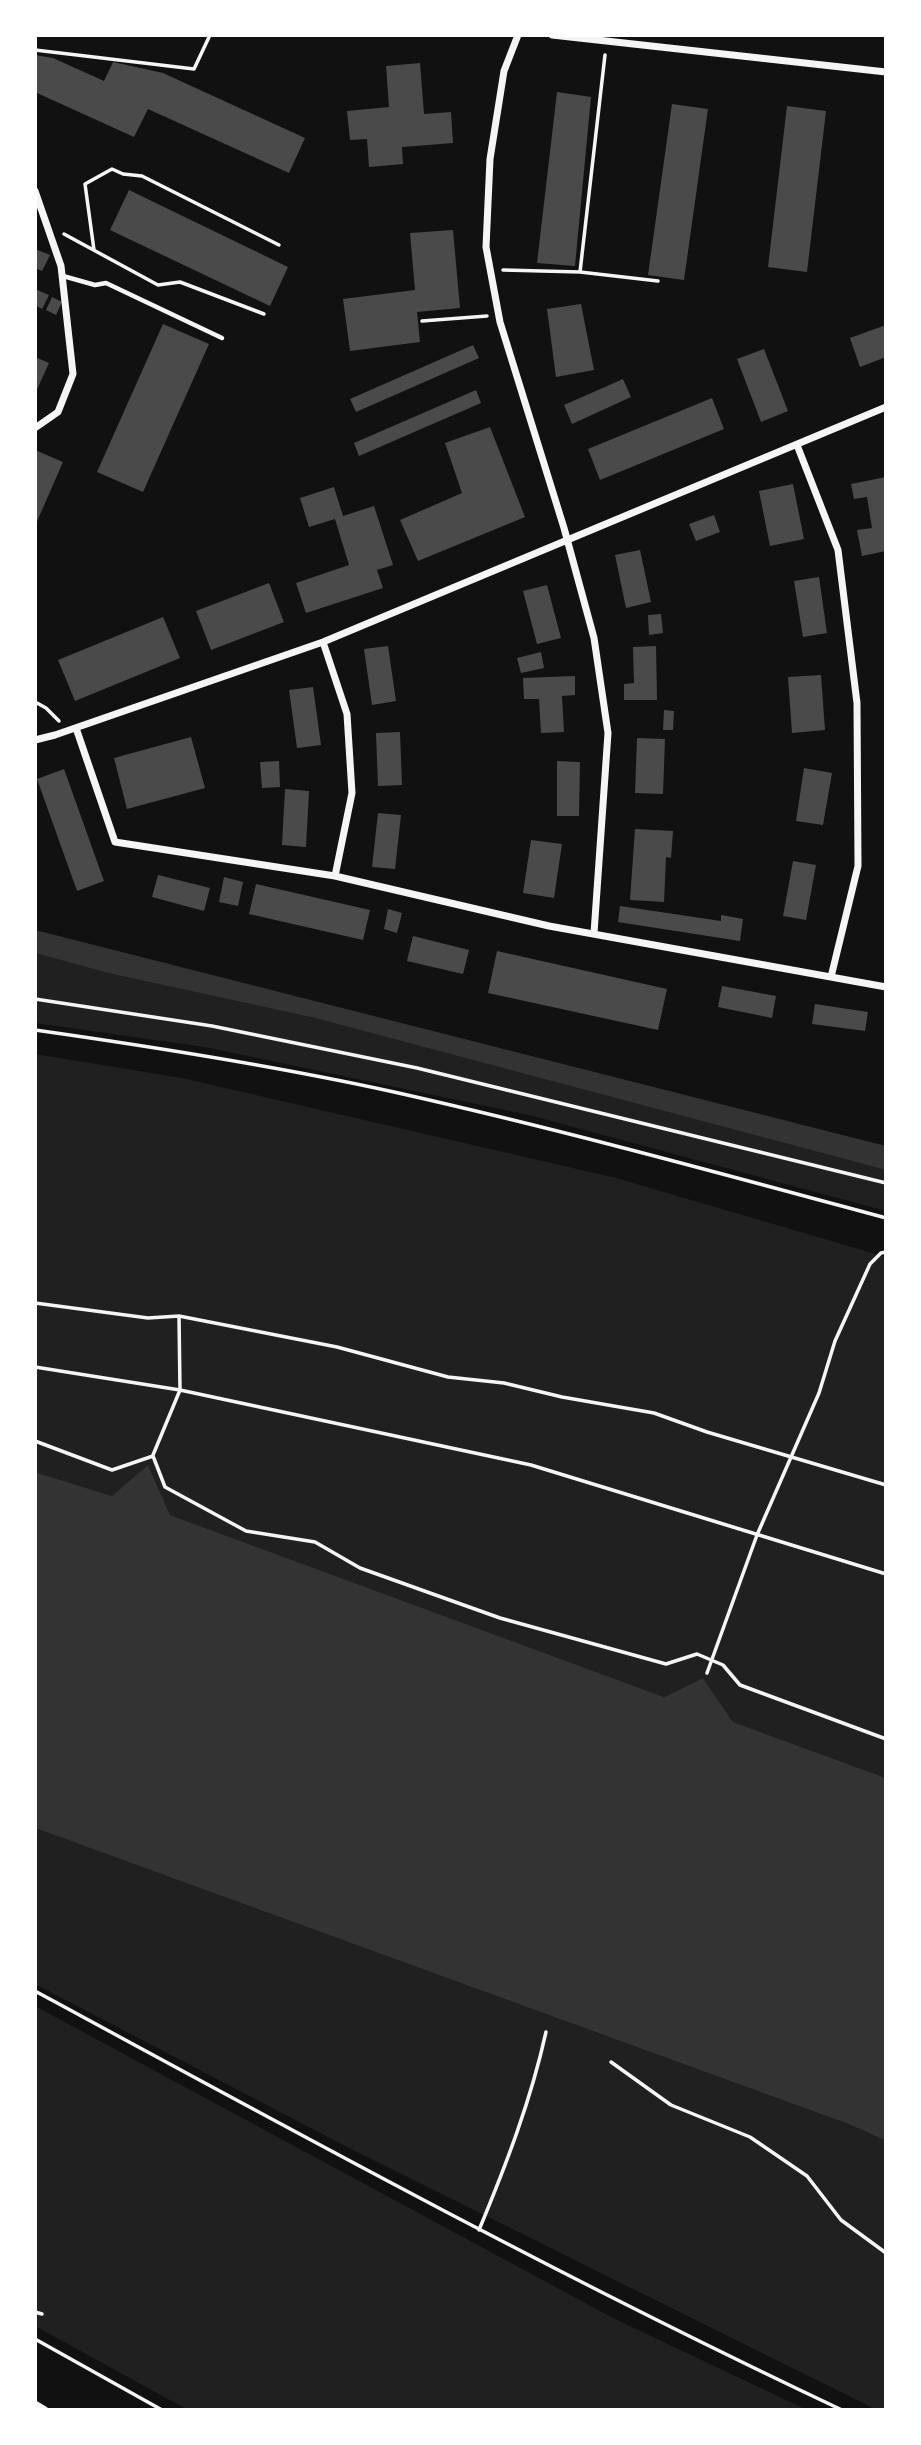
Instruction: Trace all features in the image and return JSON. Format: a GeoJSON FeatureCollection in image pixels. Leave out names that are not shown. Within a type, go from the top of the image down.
{"type":"FeatureCollection","features":[{"type":"Feature","properties":{"kind":"street"},"geometry":{"type":"LineString","coordinates":[[518,35],[504,71],[491,159],[486,247],[499,316],[594,638],[608,733],[594,933]]}},
{"type":"Feature","properties":{"kind":"street"},"geometry":{"type":"LineString","coordinates":[[552,35],[886,72]]}},
{"type":"Feature","properties":{"kind":"street"},"geometry":{"type":"LineString","coordinates":[[35,191],[62,276],[73,374],[58,412],[35,428]]}},
{"type":"Feature","properties":{"kind":"street"},"geometry":{"type":"LineString","coordinates":[[35,740],[323,642],[886,407]]}},
{"type":"Feature","properties":{"kind":"street"},"geometry":{"type":"LineString","coordinates":[[797,445],[838,550],[857,703],[858,866],[831,976]]}},
{"type":"Feature","properties":{"kind":"street"},"geometry":{"type":"LineString","coordinates":[[323,642],[347,714],[352,793],[335,876]]}},
{"type":"Feature","properties":{"kind":"street"},"geometry":{"type":"LineString","coordinates":[[72,729],[115,842],[335,876],[549,926],[886,987]]}},
{"type":"Feature","properties":{"kind":"street"},"geometry":{"type":"LineString","coordinates":[[35,2404],[45,2410]]}},
{"type":"Feature","properties":{"kind":"lane"},"geometry":{"type":"LineString","coordinates":[[62,276],[95,285],[106,283],[222,338]]}},
{"type":"Feature","properties":{"kind":"path"},"geometry":{"type":"LineString","coordinates":[[35,50],[194,69],[210,35]]}},
{"type":"Feature","properties":{"kind":"path"},"geometry":{"type":"LineString","coordinates":[[580,272],[606,41]]}},
{"type":"Feature","properties":{"kind":"path"},"geometry":{"type":"LineString","coordinates":[[94,250],[85,184],[112,169],[122,174],[142,176],[279,245]]}},
{"type":"Feature","properties":{"kind":"path"},"geometry":{"type":"LineString","coordinates":[[48,226],[158,285],[180,282],[264,314]]}},
{"type":"Feature","properties":{"kind":"path"},"geometry":{"type":"LineString","coordinates":[[491,270],[580,272],[658,281]]}},
{"type":"Feature","properties":{"kind":"path"},"geometry":{"type":"LineString","coordinates":[[422,321],[499,316]]}},
{"type":"Feature","properties":{"kind":"path"},"geometry":{"type":"LineString","coordinates":[[37,703],[72,729]]}},
{"type":"Feature","properties":{"kind":"path"},"geometry":{"type":"LineString","coordinates":[[35,999],[212,1026],[417,1068],[886,1183]]}},
{"type":"Feature","properties":{"kind":"path"},"geometry":{"type":"LineString","coordinates":[[35,1030],[274,1068],[395,1092],[660,1157],[886,1218]]}},
{"type":"Feature","properties":{"kind":"path"},"geometry":{"type":"LineString","coordinates":[[707,1673],[757,1535],[827,1372],[835,1341],[870,1264],[884,1252]]}},
{"type":"Feature","properties":{"kind":"path"},"geometry":{"type":"LineString","coordinates":[[35,1303],[148,1318],[179,1316],[337,1348],[448,1377],[504,1383],[562,1397],[654,1413],[707,1432],[886,1485]]}},
{"type":"Feature","properties":{"kind":"path"},"geometry":{"type":"LineString","coordinates":[[179,1316],[180,1390],[153,1456],[165,1487],[246,1531],[315,1542],[360,1568],[500,1618],[666,1664],[697,1654],[723,1665],[740,1685],[886,1739]]}},
{"type":"Feature","properties":{"kind":"path"},"geometry":{"type":"LineString","coordinates":[[35,1367],[180,1390],[531,1465],[886,1574]]}},
{"type":"Feature","properties":{"kind":"path"},"geometry":{"type":"LineString","coordinates":[[35,1441],[112,1470],[153,1456]]}},
{"type":"Feature","properties":{"kind":"path"},"geometry":{"type":"LineString","coordinates":[[35,1991],[480,2230],[699,2343],[842,2410]]}},
{"type":"Feature","properties":{"kind":"path"},"geometry":{"type":"LineString","coordinates":[[480,2230],[511,2150],[539,2063],[546,2032]]}},
{"type":"Feature","properties":{"kind":"path"},"geometry":{"type":"LineString","coordinates":[[611,2062],[671,2105],[750,2137],[807,2176],[841,2220],[886,2253]]}},
{"type":"Feature","properties":{"kind":"path"},"geometry":{"type":"LineString","coordinates":[[35,2312],[42,2314]]}},
{"type":"Feature","properties":{"kind":"path"},"geometry":{"type":"LineString","coordinates":[[35,2339],[162,2410]]}},
{"type":"Feature","properties":{"kind":"shaded area"},"geometry":{"type":"Polygon","coordinates":[[[35,930],[886,1146],[886,1170],[315,1018],[108,973],[35,953],[35,930]]]}},
{"type":"Feature","properties":{"kind":"shaded area"},"geometry":{"type":"Polygon","coordinates":[[[35,953],[108,973],[315,1018],[886,1170],[886,1211],[529,1115],[205,1047],[35,1023],[35,953]]]}},
{"type":"Feature","properties":{"kind":"shaded area"},"geometry":{"type":"Polygon","coordinates":[[[35,1054],[182,1078],[616,1178],[886,1257],[886,1778],[733,1722],[703,1678],[664,1697],[170,1515],[148,1466],[112,1496],[35,1472],[35,1054]]]}},
{"type":"Feature","properties":{"kind":"shaded area"},"geometry":{"type":"Polygon","coordinates":[[[148,1465],[170,1515],[664,1697],[703,1678],[733,1722],[886,1778],[886,2141],[851,2125],[35,1828],[35,1472],[112,1496],[148,1465]]]}},
{"type":"Feature","properties":{"kind":"shaded area"},"geometry":{"type":"Polygon","coordinates":[[[35,1828],[851,2125],[886,2141],[886,2410],[877,2410],[349,2148],[35,1984],[35,1828]]]}},
{"type":"Feature","properties":{"kind":"shaded area"},"geometry":{"type":"Polygon","coordinates":[[[35,2006],[613,2318],[807,2410],[188,2410],[35,2326],[35,2006]]]}},
{"type":"Feature","properties":{"kind":"building"},"geometry":{"type":"Polygon","coordinates":[[[35,55],[53,58],[104,81],[113,62],[163,73],[305,138],[289,173],[148,109],[134,137],[37,93],[35,98],[35,55]]]}},
{"type":"Feature","properties":{"kind":"building"},"geometry":{"type":"Polygon","coordinates":[[[420,63],[424,114],[451,112],[453,143],[402,147],[403,164],[369,167],[367,139],[350,140],[347,111],[389,107],[386,66],[420,63]]]}},
{"type":"Feature","properties":{"kind":"building"},"geometry":{"type":"Polygon","coordinates":[[[557,92],[591,97],[575,266],[537,263],[557,92]]]}},
{"type":"Feature","properties":{"kind":"building"},"geometry":{"type":"Polygon","coordinates":[[[672,104],[708,109],[684,280],[648,275],[672,104]]]}},
{"type":"Feature","properties":{"kind":"building"},"geometry":{"type":"Polygon","coordinates":[[[787,106],[826,111],[807,272],[768,267],[787,106]]]}},
{"type":"Feature","properties":{"kind":"building"},"geometry":{"type":"Polygon","coordinates":[[[129,190],[288,267],[270,306],[110,230],[129,190]]]}},
{"type":"Feature","properties":{"kind":"building"},"geometry":{"type":"Polygon","coordinates":[[[453,230],[460,308],[417,312],[420,342],[350,351],[343,299],[415,290],[410,233],[453,230]]]}},
{"type":"Feature","properties":{"kind":"building"},"geometry":{"type":"Polygon","coordinates":[[[35,249],[50,255],[42,271],[35,268],[35,249]]]}},
{"type":"Feature","properties":{"kind":"building"},"geometry":{"type":"Polygon","coordinates":[[[35,289],[49,295],[42,309],[35,305],[35,289]]]}},
{"type":"Feature","properties":{"kind":"building"},"geometry":{"type":"Polygon","coordinates":[[[52,297],[62,302],[56,315],[46,310],[52,297]]]}},
{"type":"Feature","properties":{"kind":"building"},"geometry":{"type":"Polygon","coordinates":[[[581,304],[594,370],[556,377],[547,309],[581,304]]]}},
{"type":"Feature","properties":{"kind":"building"},"geometry":{"type":"Polygon","coordinates":[[[163,324],[209,344],[143,492],[97,472],[163,324]]]}},
{"type":"Feature","properties":{"kind":"building"},"geometry":{"type":"Polygon","coordinates":[[[886,325],[886,357],[860,367],[850,338],[886,325]]]}},
{"type":"Feature","properties":{"kind":"building"},"geometry":{"type":"Polygon","coordinates":[[[473,345],[479,358],[356,412],[350,399],[473,345]]]}},
{"type":"Feature","properties":{"kind":"building"},"geometry":{"type":"Polygon","coordinates":[[[764,349],[788,411],[761,422],[737,359],[764,349]]]}},
{"type":"Feature","properties":{"kind":"building"},"geometry":{"type":"Polygon","coordinates":[[[35,357],[49,363],[35,394],[35,357]]]}},
{"type":"Feature","properties":{"kind":"building"},"geometry":{"type":"Polygon","coordinates":[[[623,379],[631,397],[572,424],[564,405],[623,379]]]}},
{"type":"Feature","properties":{"kind":"building"},"geometry":{"type":"Polygon","coordinates":[[[476,390],[481,403],[359,456],[354,443],[476,390]]]}},
{"type":"Feature","properties":{"kind":"building"},"geometry":{"type":"Polygon","coordinates":[[[712,398],[724,429],[600,480],[588,449],[712,398]]]}},
{"type":"Feature","properties":{"kind":"building"},"geometry":{"type":"Polygon","coordinates":[[[490,427],[525,517],[418,561],[400,520],[462,493],[445,443],[490,427]]]}},
{"type":"Feature","properties":{"kind":"building"},"geometry":{"type":"Polygon","coordinates":[[[35,450],[63,462],[35,526],[35,450]]]}},
{"type":"Feature","properties":{"kind":"building"},"geometry":{"type":"Polygon","coordinates":[[[886,477],[886,551],[862,556],[857,530],[872,528],[867,497],[854,499],[851,484],[886,477]]]}},
{"type":"Feature","properties":{"kind":"building"},"geometry":{"type":"Polygon","coordinates":[[[793,484],[804,539],[770,546],[759,491],[793,484]]]}},
{"type":"Feature","properties":{"kind":"building"},"geometry":{"type":"Polygon","coordinates":[[[334,487],[343,516],[374,506],[393,565],[377,570],[383,588],[306,613],[296,583],[349,565],[335,519],[309,527],[300,498],[334,487]]]}},
{"type":"Feature","properties":{"kind":"building"},"geometry":{"type":"Polygon","coordinates":[[[714,515],[720,532],[696,541],[689,524],[714,515]]]}},
{"type":"Feature","properties":{"kind":"building"},"geometry":{"type":"Polygon","coordinates":[[[640,550],[651,602],[626,608],[615,555],[640,550]]]}},
{"type":"Feature","properties":{"kind":"building"},"geometry":{"type":"Polygon","coordinates":[[[819,577],[827,633],[803,637],[794,581],[819,577]]]}},
{"type":"Feature","properties":{"kind":"building"},"geometry":{"type":"Polygon","coordinates":[[[269,583],[284,622],[211,650],[196,611],[269,583]]]}},
{"type":"Feature","properties":{"kind":"building"},"geometry":{"type":"Polygon","coordinates":[[[547,585],[561,638],[537,644],[523,591],[547,585]]]}},
{"type":"Feature","properties":{"kind":"building"},"geometry":{"type":"Polygon","coordinates":[[[661,614],[663,633],[649,635],[648,615],[661,614]]]}},
{"type":"Feature","properties":{"kind":"building"},"geometry":{"type":"Polygon","coordinates":[[[163,617],[180,658],[75,701],[58,660],[163,617]]]}},
{"type":"Feature","properties":{"kind":"building"},"geometry":{"type":"Polygon","coordinates":[[[388,646],[396,701],[372,705],[364,649],[388,646]]]}},
{"type":"Feature","properties":{"kind":"building"},"geometry":{"type":"Polygon","coordinates":[[[656,646],[657,700],[624,700],[624,684],[634,683],[633,647],[656,646]]]}},
{"type":"Feature","properties":{"kind":"building"},"geometry":{"type":"Polygon","coordinates":[[[541,652],[544,668],[521,673],[517,658],[541,652]]]}},
{"type":"Feature","properties":{"kind":"building"},"geometry":{"type":"Polygon","coordinates":[[[821,675],[825,730],[792,733],[788,677],[821,675]]]}},
{"type":"Feature","properties":{"kind":"building"},"geometry":{"type":"Polygon","coordinates":[[[575,676],[575,695],[562,696],[564,732],[541,733],[539,699],[524,699],[523,678],[575,676]]]}},
{"type":"Feature","properties":{"kind":"building"},"geometry":{"type":"Polygon","coordinates":[[[313,687],[321,745],[297,748],[289,690],[313,687]]]}},
{"type":"Feature","properties":{"kind":"building"},"geometry":{"type":"Polygon","coordinates":[[[664,710],[674,711],[673,730],[663,730],[664,710]]]}},
{"type":"Feature","properties":{"kind":"building"},"geometry":{"type":"Polygon","coordinates":[[[400,732],[402,785],[378,786],[376,733],[400,732]]]}},
{"type":"Feature","properties":{"kind":"building"},"geometry":{"type":"Polygon","coordinates":[[[191,737],[205,788],[127,809],[114,758],[191,737]]]}},
{"type":"Feature","properties":{"kind":"building"},"geometry":{"type":"Polygon","coordinates":[[[637,738],[665,739],[663,794],[635,793],[637,738]]]}},
{"type":"Feature","properties":{"kind":"building"},"geometry":{"type":"Polygon","coordinates":[[[279,761],[280,787],[262,788],[260,762],[279,761]]]}},
{"type":"Feature","properties":{"kind":"building"},"geometry":{"type":"Polygon","coordinates":[[[557,761],[580,762],[579,816],[557,816],[557,761]]]}},
{"type":"Feature","properties":{"kind":"building"},"geometry":{"type":"Polygon","coordinates":[[[804,768],[832,773],[823,825],[796,821],[804,768]]]}},
{"type":"Feature","properties":{"kind":"building"},"geometry":{"type":"Polygon","coordinates":[[[64,769],[104,881],[77,891],[37,779],[64,769]]]}},
{"type":"Feature","properties":{"kind":"building"},"geometry":{"type":"Polygon","coordinates":[[[285,789],[309,791],[306,847],[282,845],[285,789]]]}},
{"type":"Feature","properties":{"kind":"building"},"geometry":{"type":"Polygon","coordinates":[[[378,813],[401,815],[395,869],[372,867],[378,813]]]}},
{"type":"Feature","properties":{"kind":"building"},"geometry":{"type":"Polygon","coordinates":[[[635,829],[673,831],[671,858],[666,857],[664,902],[630,900],[635,829]]]}},
{"type":"Feature","properties":{"kind":"building"},"geometry":{"type":"Polygon","coordinates":[[[531,840],[562,844],[554,898],[523,893],[531,840]]]}},
{"type":"Feature","properties":{"kind":"building"},"geometry":{"type":"Polygon","coordinates":[[[793,861],[816,865],[806,920],[783,916],[793,861]]]}},
{"type":"Feature","properties":{"kind":"building"},"geometry":{"type":"Polygon","coordinates":[[[158,875],[210,888],[204,911],[152,897],[158,875]]]}},
{"type":"Feature","properties":{"kind":"building"},"geometry":{"type":"Polygon","coordinates":[[[224,877],[243,882],[238,906],[219,902],[224,877]]]}},
{"type":"Feature","properties":{"kind":"building"},"geometry":{"type":"Polygon","coordinates":[[[256,884],[370,910],[363,940],[249,914],[256,884]]]}},
{"type":"Feature","properties":{"kind":"building"},"geometry":{"type":"Polygon","coordinates":[[[620,906],[721,921],[721,915],[743,919],[740,941],[618,922],[620,906]]]}},
{"type":"Feature","properties":{"kind":"building"},"geometry":{"type":"Polygon","coordinates":[[[388,909],[402,913],[397,933],[384,929],[388,909]]]}},
{"type":"Feature","properties":{"kind":"building"},"geometry":{"type":"Polygon","coordinates":[[[413,936],[469,950],[463,974],[407,961],[413,936]]]}},
{"type":"Feature","properties":{"kind":"building"},"geometry":{"type":"Polygon","coordinates":[[[497,951],[667,989],[658,1030],[488,993],[497,951]]]}},
{"type":"Feature","properties":{"kind":"building"},"geometry":{"type":"Polygon","coordinates":[[[722,986],[776,996],[772,1018],[718,1007],[722,986]]]}},
{"type":"Feature","properties":{"kind":"building"},"geometry":{"type":"Polygon","coordinates":[[[815,1004],[868,1012],[865,1031],[812,1024],[815,1004]]]}}]}
